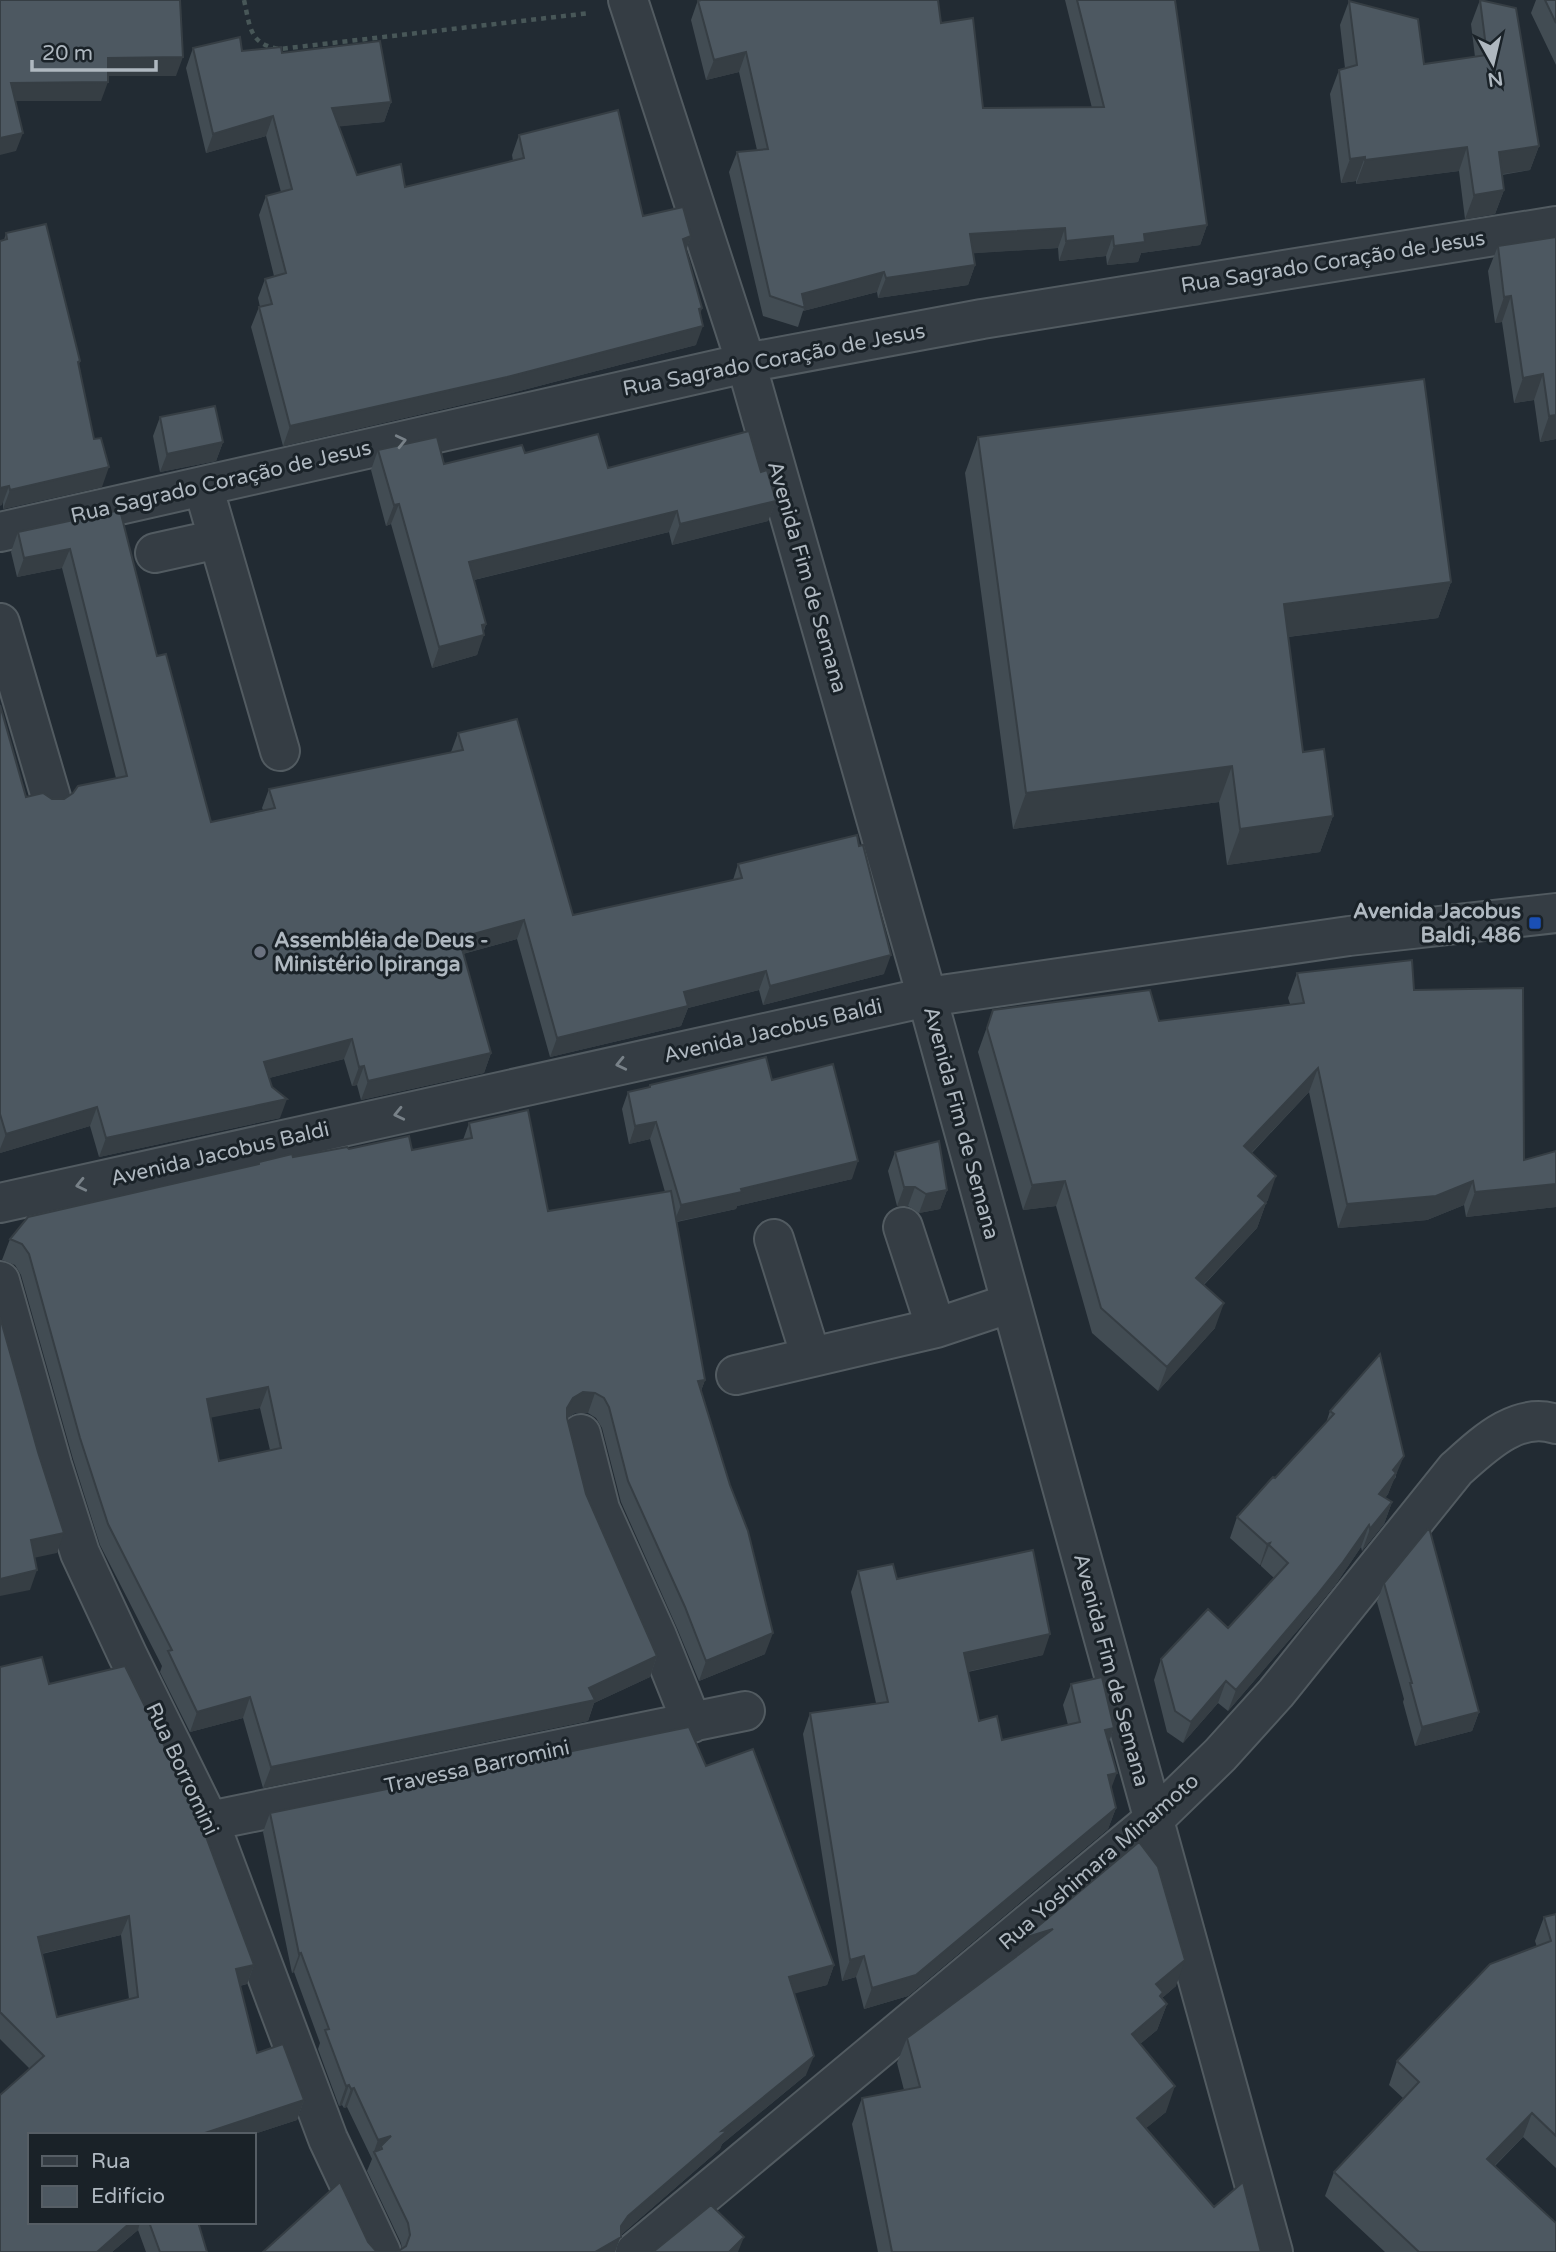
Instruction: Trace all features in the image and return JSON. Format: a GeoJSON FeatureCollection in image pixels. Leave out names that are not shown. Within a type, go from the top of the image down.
{"type":"FeatureCollection","features":[{"type":"Feature","properties":{"kind":"street","name":"Avenida Fim de Semana"},"geometry":{"type":"LineString","coordinates":[[629,4],[746,363],[927,997],[1273,2252]]}},
{"type":"Feature","properties":{"kind":"street","name":"Rua Sagrado Coração de Jesus"},"geometry":{"type":"LineString","coordinates":[[0,532],[746,363],[982,319],[1556,226]]}},
{"type":"Feature","properties":{"kind":"street"},"geometry":{"type":"LineString","coordinates":[[203,486],[280,751]]}},
{"type":"Feature","properties":{"kind":"street"},"geometry":{"type":"LineString","coordinates":[[155,553],[218,539]]}},
{"type":"Feature","properties":{"kind":"street"},"geometry":{"type":"LineString","coordinates":[[0,623],[51,797]]}},
{"type":"Feature","properties":{"kind":"street","name":"Avenida Jacobus Baldi"},"geometry":{"type":"LineString","coordinates":[[0,1203],[927,997],[1349,936],[1556,914]]}},
{"type":"Feature","properties":{"kind":"street"},"geometry":{"type":"LineString","coordinates":[[903,1227],[936,1328]]}},
{"type":"Feature","properties":{"kind":"street"},"geometry":{"type":"LineString","coordinates":[[774,1239],[811,1357]]}},
{"type":"Feature","properties":{"kind":"street","name":"Rua Borromini"},"geometry":{"type":"LineString","coordinates":[[0,1281],[52,1465],[80,1552],[209,1821],[328,2139],[381,2252]]}},
{"type":"Feature","properties":{"kind":"street"},"geometry":{"type":"LineString","coordinates":[[736,1375],[936,1328],[1011,1303]]}},
{"type":"Feature","properties":{"kind":"street","name":"Rua Yoshimara Minamoto"},"geometry":{"type":"LineString","coordinates":[[635,2252],[1153,1820],[1220,1755],[1276,1693],[1456,1469],[1491,1438],[1517,1424],[1544,1420],[1556,1424]]}},
{"type":"Feature","properties":{"kind":"street"},"geometry":{"type":"LineString","coordinates":[[581,1434],[600,1509],[657,1636],[692,1723]]}},
{"type":"Feature","properties":{"kind":"street","name":"Travessa Barromini"},"geometry":{"type":"LineString","coordinates":[[209,1821],[745,1711]]}},
{"type":"Feature","properties":{"kind":"path"},"geometry":{"type":"LineString","coordinates":[[244,0],[250,29],[256,40],[268,47],[280,49],[629,4]]}},
{"type":"Feature","properties":{"kind":"building"},"geometry":{"type":"Polygon","coordinates":[[[0,0],[180,0],[183,57],[108,58],[108,82],[11,83],[23,133],[0,138],[0,0]]]}},
{"type":"Feature","properties":{"kind":"building"},"geometry":{"type":"Polygon","coordinates":[[[938,0],[941,23],[973,18],[983,108],[1104,107],[1077,0],[1175,0],[1207,225],[1144,234],[1145,242],[1114,246],[1113,236],[1066,241],[1065,228],[970,234],[975,265],[886,278],[884,272],[802,294],[805,308],[770,296],[737,152],[768,149],[746,52],[714,60],[698,1],[938,0]]]}},
{"type":"Feature","properties":{"kind":"building"},"geometry":{"type":"Polygon","coordinates":[[[1480,0],[1516,8],[1539,146],[1499,152],[1504,190],[1474,195],[1467,147],[1365,160],[1365,157],[1350,159],[1339,70],[1357,65],[1349,1],[1418,19],[1424,64],[1487,55],[1480,0]]]}},
{"type":"Feature","properties":{"kind":"building"},"geometry":{"type":"Polygon","coordinates":[[[1545,0],[1556,0],[1556,23],[1545,0]]]}},
{"type":"Feature","properties":{"kind":"building"},"geometry":{"type":"Polygon","coordinates":[[[240,37],[242,51],[281,47],[282,53],[380,41],[391,102],[332,108],[357,175],[401,164],[405,187],[524,158],[519,135],[618,110],[643,216],[683,207],[691,236],[683,239],[702,308],[699,309],[703,326],[507,377],[290,426],[259,307],[272,304],[265,279],[286,273],[266,196],[292,189],[273,116],[213,134],[193,48],[240,37]]]}},
{"type":"Feature","properties":{"kind":"building"},"geometry":{"type":"Polygon","coordinates":[[[46,224],[80,361],[78,362],[94,439],[101,438],[109,467],[10,490],[9,486],[0,488],[0,241],[7,239],[6,233],[46,224]]]}},
{"type":"Feature","properties":{"kind":"building"},"geometry":{"type":"Polygon","coordinates":[[[1556,237],[1556,415],[1549,416],[1543,374],[1523,378],[1511,296],[1504,297],[1498,246],[1556,237]]]}},
{"type":"Feature","properties":{"kind":"building"},"geometry":{"type":"Polygon","coordinates":[[[1424,379],[1451,582],[1284,604],[1303,752],[1324,749],[1333,816],[1240,829],[1232,766],[1026,793],[978,437],[1424,379]]]}},
{"type":"Feature","properties":{"kind":"building"},"geometry":{"type":"Polygon","coordinates":[[[215,406],[223,442],[167,454],[160,417],[215,406]]]}},
{"type":"Feature","properties":{"kind":"building"},"geometry":{"type":"Polygon","coordinates":[[[749,431],[761,472],[767,470],[776,501],[680,524],[677,511],[469,562],[486,624],[482,625],[484,635],[439,647],[399,504],[394,505],[378,450],[437,437],[444,464],[522,445],[525,453],[598,434],[608,468],[749,431]]]}},
{"type":"Feature","properties":{"kind":"building"},"geometry":{"type":"Polygon","coordinates":[[[120,510],[157,656],[166,654],[211,822],[275,808],[269,789],[463,750],[458,733],[517,719],[573,915],[742,878],[738,864],[857,835],[859,846],[863,845],[891,955],[770,986],[766,971],[684,992],[688,1006],[557,1038],[524,920],[459,938],[491,1053],[368,1081],[364,1066],[359,1067],[352,1039],[264,1062],[272,1087],[287,1099],[106,1138],[97,1107],[6,1134],[0,1114],[0,705],[26,797],[43,793],[52,799],[64,799],[78,786],[127,776],[70,549],[24,558],[18,532],[120,510]]]}},
{"type":"Feature","properties":{"kind":"building"},"geometry":{"type":"Polygon","coordinates":[[[1412,960],[1414,990],[1523,988],[1524,1160],[1556,1151],[1556,1184],[1475,1192],[1473,1181],[1436,1196],[1347,1204],[1318,1068],[1244,1146],[1276,1176],[1258,1196],[1266,1203],[1196,1278],[1224,1303],[1167,1367],[1101,1308],[1065,1181],[1032,1185],[987,1028],[993,1010],[1150,990],[1159,1021],[1304,1003],[1297,973],[1412,960]]]}},
{"type":"Feature","properties":{"kind":"building"},"geometry":{"type":"Polygon","coordinates":[[[766,1057],[772,1080],[833,1064],[858,1161],[681,1205],[656,1122],[635,1126],[628,1092],[766,1057]]]}},
{"type":"Feature","properties":{"kind":"building"},"geometry":{"type":"Polygon","coordinates":[[[528,1110],[548,1211],[671,1191],[705,1380],[698,1381],[730,1485],[748,1531],[773,1633],[706,1661],[685,1607],[628,1481],[609,1407],[604,1398],[595,1393],[583,1392],[573,1398],[567,1408],[567,1418],[586,1494],[657,1656],[589,1688],[595,1700],[271,1767],[250,1697],[197,1712],[168,1651],[172,1650],[108,1524],[80,1438],[29,1254],[22,1244],[10,1239],[28,1217],[292,1154],[293,1157],[347,1147],[349,1149],[409,1136],[412,1150],[472,1138],[469,1123],[528,1110]],[[268,1387],[207,1399],[219,1461],[281,1448],[268,1387]]]}},
{"type":"Feature","properties":{"kind":"building"},"geometry":{"type":"Polygon","coordinates":[[[939,1141],[947,1190],[926,1194],[915,1187],[904,1187],[895,1152],[939,1141]]]}},
{"type":"Feature","properties":{"kind":"building"},"geometry":{"type":"Polygon","coordinates":[[[0,1317],[64,1533],[31,1540],[37,1570],[0,1579],[0,1317]]]}},
{"type":"Feature","properties":{"kind":"building"},"geometry":{"type":"Polygon","coordinates":[[[1380,1354],[1404,1456],[1393,1470],[1396,1473],[1379,1494],[1392,1502],[1370,1529],[1369,1525],[1316,1596],[1236,1690],[1226,1681],[1191,1722],[1175,1711],[1161,1659],[1208,1609],[1228,1628],[1288,1563],[1270,1543],[1267,1544],[1237,1517],[1334,1414],[1330,1411],[1380,1354]]]}},
{"type":"Feature","properties":{"kind":"building"},"geometry":{"type":"Polygon","coordinates":[[[1428,1529],[1479,1712],[1422,1727],[1384,1583],[1428,1529]]]}},
{"type":"Feature","properties":{"kind":"building"},"geometry":{"type":"Polygon","coordinates":[[[1033,1550],[1050,1634],[964,1653],[979,1721],[997,1716],[1002,1740],[1080,1722],[1071,1684],[1102,1677],[1114,1728],[1105,1730],[1117,1773],[1108,1775],[1116,1808],[916,1975],[872,1988],[864,1956],[850,1960],[810,1713],[888,1702],[858,1571],[893,1564],[897,1579],[1033,1550]]]}},
{"type":"Feature","properties":{"kind":"building"},"geometry":{"type":"Polygon","coordinates":[[[42,1657],[49,1684],[125,1666],[196,1810],[254,1965],[236,1969],[257,2053],[283,2044],[304,2100],[205,2133],[28,2133],[28,2224],[129,2224],[97,2252],[0,2252],[0,2095],[44,2056],[0,2012],[0,1667],[42,1657]],[[129,1916],[38,1937],[57,2017],[138,1997],[129,1916]]]}},
{"type":"Feature","properties":{"kind":"building"},"geometry":{"type":"Polygon","coordinates":[[[689,1727],[706,1766],[753,1749],[834,1965],[789,1977],[814,2056],[722,2131],[728,2130],[628,2216],[621,2226],[621,2237],[595,2252],[397,2252],[406,2246],[410,2235],[408,2223],[374,2152],[382,2149],[381,2146],[391,2136],[378,2140],[354,2088],[346,2086],[325,2030],[329,2029],[301,1953],[299,1954],[270,1813],[689,1727]]]}},
{"type":"Feature","properties":{"kind":"building"},"geometry":{"type":"Polygon","coordinates":[[[1139,1842],[1158,1867],[1185,1960],[1156,1984],[1163,1992],[1160,1996],[1167,2004],[1132,2034],[1175,2086],[1137,2118],[1214,2207],[1243,2182],[1261,2252],[892,2252],[862,2098],[920,2087],[907,2038],[1053,1929],[1024,1938],[1139,1842]]]}},
{"type":"Feature","properties":{"kind":"building"},"geometry":{"type":"Polygon","coordinates":[[[1556,1914],[1556,2136],[1532,2113],[1487,2159],[1556,2223],[1556,2252],[1419,2252],[1334,2172],[1419,2082],[1397,2061],[1490,1964],[1551,1941],[1544,1917],[1556,1914]]]}},
{"type":"Feature","properties":{"kind":"building"},"geometry":{"type":"Polygon","coordinates":[[[340,2182],[368,2242],[380,2252],[263,2252],[340,2182]]]}},
{"type":"Feature","properties":{"kind":"building"},"geometry":{"type":"Polygon","coordinates":[[[711,2205],[744,2237],[729,2252],[653,2252],[711,2205]]]}},
{"type":"Feature","properties":{"kind":"building"},"geometry":{"type":"Polygon","coordinates":[[[150,2224],[199,2224],[207,2252],[160,2252],[150,2224]]]}},
{"type":"Feature","properties":{"kind":"place","name":"Avenida Jacobus Baldi, 486"},"geometry":{"type":"Point","coordinates":[1535,923]}},
{"type":"Feature","properties":{"kind":"place","name":"Assembléia de Deus - Ministério Ipiranga"},"geometry":{"type":"Point","coordinates":[260,952]}}]}
